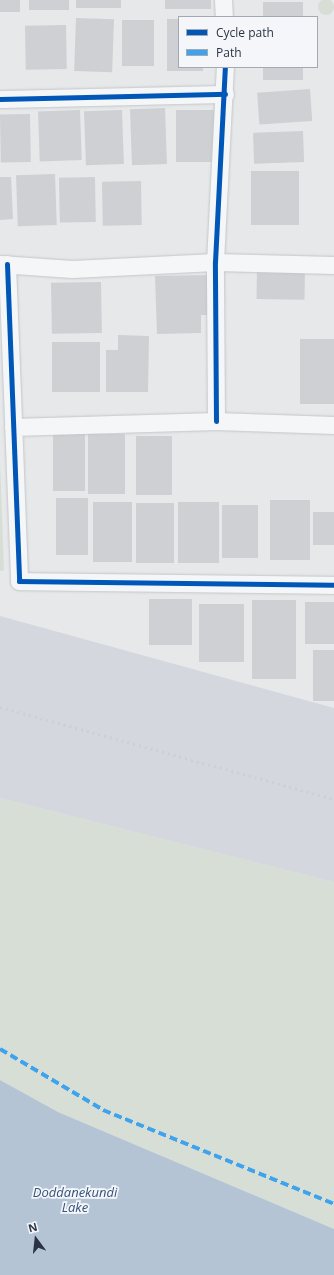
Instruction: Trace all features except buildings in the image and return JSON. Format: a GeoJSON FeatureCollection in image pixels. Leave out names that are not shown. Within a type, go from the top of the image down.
{"type":"FeatureCollection","features":[{"type":"Feature","properties":{"kind":"street"},"geometry":{"type":"LineString","coordinates":[[223,0],[224,16]]}},
{"type":"Feature","properties":{"kind":"street"},"geometry":{"type":"LineString","coordinates":[[216,421],[215,262],[225,94],[225,68]]}},
{"type":"Feature","properties":{"kind":"street"},"geometry":{"type":"LineString","coordinates":[[0,99],[225,94]]}},
{"type":"Feature","properties":{"kind":"street"},"geometry":{"type":"LineString","coordinates":[[334,265],[215,262],[72,269],[3,264],[13,427],[19,582],[334,585]]}},
{"type":"Feature","properties":{"kind":"street"},"geometry":{"type":"LineString","coordinates":[[13,427],[216,421],[334,425]]}},
{"type":"Feature","properties":{"kind":"shaded area"},"geometry":{"type":"Polygon","coordinates":[[[323,-1],[329,-1],[334,4],[332,13],[329,15],[323,15],[318,10],[318,4],[323,-1]]]}},
{"type":"Feature","properties":{"kind":"shaded area"},"geometry":{"type":"Polygon","coordinates":[[[0,461],[4,570],[0,571],[0,461]]]}},
{"type":"Feature","properties":{"kind":"shaded area"},"geometry":{"type":"Polygon","coordinates":[[[0,616],[334,708],[334,882],[0,798],[0,616]]]}},
{"type":"Feature","properties":{"kind":"shaded area"},"geometry":{"type":"Polygon","coordinates":[[[0,798],[334,882],[334,1229],[58,1112],[0,1080],[0,798]]]}},
{"type":"Feature","properties":{"kind":"water","name":"Doddanekundi Lake"},"geometry":{"type":"Polygon","coordinates":[[[0,1080],[58,1112],[334,1229],[334,1275],[0,1275],[0,1080]]]}},
{"type":"Feature","properties":{"kind":"railway"},"geometry":{"type":"LineString","coordinates":[[0,707],[334,799]]}},
{"type":"Feature","properties":{"kind":"marked path"},"geometry":{"type":"LineString","coordinates":[[0,1049],[103,1110],[334,1204]]}},
{"type":"Feature","properties":{"kind":"cycle path"},"geometry":{"type":"LineString","coordinates":[[216,421],[215,262],[225,68]]}},
{"type":"Feature","properties":{"kind":"cycle path"},"geometry":{"type":"LineString","coordinates":[[0,99],[225,94]]}},
{"type":"Feature","properties":{"kind":"cycle path"},"geometry":{"type":"LineString","coordinates":[[7,264],[19,581],[334,585]]}}]}
